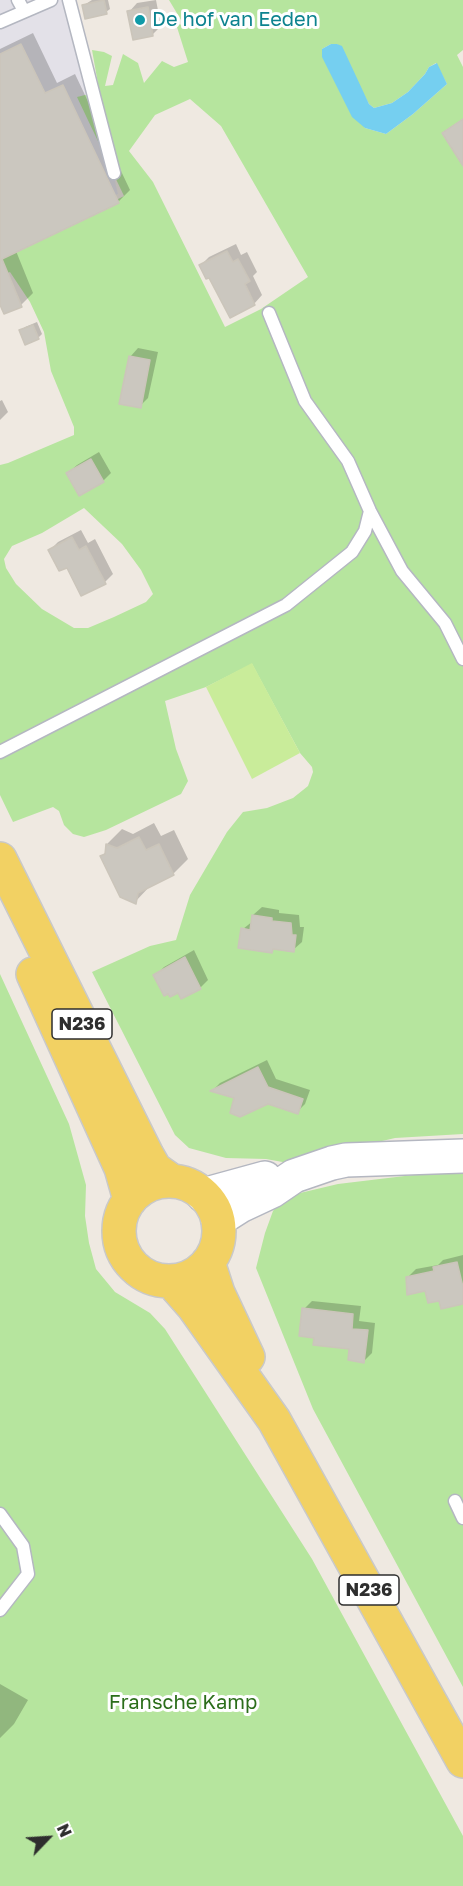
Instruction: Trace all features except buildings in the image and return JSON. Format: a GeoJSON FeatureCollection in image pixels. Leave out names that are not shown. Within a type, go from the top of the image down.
{"type":"FeatureCollection","features":[{"type":"Feature","properties":{"kind":"main road","name":"N236"},"geometry":{"type":"LineString","coordinates":[[0,859],[155,1169],[172,1181],[180,1181],[198,1189],[211,1207]]}},
{"type":"Feature","properties":{"kind":"main road","name":"N236"},"geometry":{"type":"LineString","coordinates":[[0,898],[121,1168],[130,1200]]}},
{"type":"Feature","properties":{"kind":"main road"},"geometry":{"type":"LineString","coordinates":[[172,1181],[162,1180],[144,1187],[123,1210],[119,1225],[119,1240],[124,1255],[134,1268],[162,1281],[192,1276],[208,1262],[215,1251],[220,1235],[211,1207],[240,1206],[272,1191],[294,1176],[346,1160],[463,1156]]}},
{"type":"Feature","properties":{"kind":"main road","name":"N236"},"geometry":{"type":"LineString","coordinates":[[208,1262],[218,1293],[274,1420]]}},
{"type":"Feature","properties":{"kind":"main road","name":"N236"},"geometry":{"type":"LineString","coordinates":[[171,1281],[193,1306],[274,1420],[463,1761]]}},
{"type":"Feature","properties":{"kind":"lane"},"geometry":{"type":"LineString","coordinates":[[0,22],[21,6],[51,0]]}},
{"type":"Feature","properties":{"kind":"lane"},"geometry":{"type":"LineString","coordinates":[[69,0],[114,173]]}},
{"type":"Feature","properties":{"kind":"lane"},"geometry":{"type":"LineString","coordinates":[[269,313],[305,401],[348,461],[370,511],[402,571],[445,623],[463,659]]}},
{"type":"Feature","properties":{"kind":"lane"},"geometry":{"type":"LineString","coordinates":[[0,752],[286,605],[352,552],[365,531],[370,511]]}},
{"type":"Feature","properties":{"kind":"lane"},"geometry":{"type":"LineString","coordinates":[[455,1501],[463,1518]]}},
{"type":"Feature","properties":{"kind":"lane"},"geometry":{"type":"LineString","coordinates":[[0,1514],[23,1546],[28,1574],[0,1610]]}},
{"type":"Feature","properties":{"kind":"shaded area"},"geometry":{"type":"Polygon","coordinates":[[[0,0],[73,0],[118,194],[0,246],[0,0]]]}},
{"type":"Feature","properties":{"kind":"green space"},"geometry":{"type":"Polygon","coordinates":[[[169,0],[463,0],[463,50],[457,55],[463,67],[463,119],[442,133],[463,166],[463,1134],[395,1138],[288,1163],[266,1159],[226,1158],[189,1148],[175,1135],[92,972],[150,946],[176,940],[190,895],[227,832],[243,812],[267,808],[293,798],[308,786],[313,772],[312,767],[300,753],[252,664],[206,687],[165,701],[176,749],[188,781],[181,794],[106,830],[84,837],[73,834],[64,825],[59,811],[53,807],[13,822],[0,795],[0,465],[74,435],[74,427],[51,371],[44,332],[30,302],[10,272],[0,276],[0,260],[119,203],[118,199],[124,196],[77,97],[89,94],[103,112],[92,50],[112,56],[105,86],[113,85],[123,54],[138,63],[144,83],[162,61],[174,67],[188,62],[176,24],[184,25],[169,0]],[[331,44],[322,49],[365,128],[386,134],[447,84],[436,63],[429,67],[408,92],[392,103],[374,108],[369,104],[337,44],[331,44]],[[190,99],[155,115],[129,151],[153,182],[225,327],[261,309],[308,277],[221,126],[190,99]],[[84,508],[42,533],[12,546],[4,559],[6,568],[16,584],[42,609],[74,628],[88,628],[114,617],[146,602],[153,594],[141,570],[122,544],[84,508]]]}},
{"type":"Feature","properties":{"kind":"green space"},"geometry":{"type":"Polygon","coordinates":[[[252,663],[300,753],[252,779],[206,687],[252,663]]]}},
{"type":"Feature","properties":{"kind":"green space","name":"Fransche Kamp"},"geometry":{"type":"Polygon","coordinates":[[[0,974],[69,1124],[86,1185],[85,1216],[96,1269],[115,1292],[150,1313],[165,1329],[312,1559],[463,1836],[463,1886],[0,1886],[0,974]]]}},
{"type":"Feature","properties":{"kind":"green space"},"geometry":{"type":"Polygon","coordinates":[[[463,1169],[463,1687],[313,1409],[256,1268],[273,1211],[280,1202],[300,1193],[338,1184],[463,1169]]]}},
{"type":"Feature","properties":{"kind":"water"},"geometry":{"type":"Polygon","coordinates":[[[331,44],[342,46],[369,104],[374,108],[392,103],[408,92],[429,67],[437,63],[447,84],[386,134],[365,128],[352,117],[322,57],[322,49],[331,44]]]}},
{"type":"Feature","properties":{"kind":"place","name":"De hof van Eeden"},"geometry":{"type":"Point","coordinates":[140,20]}}]}
